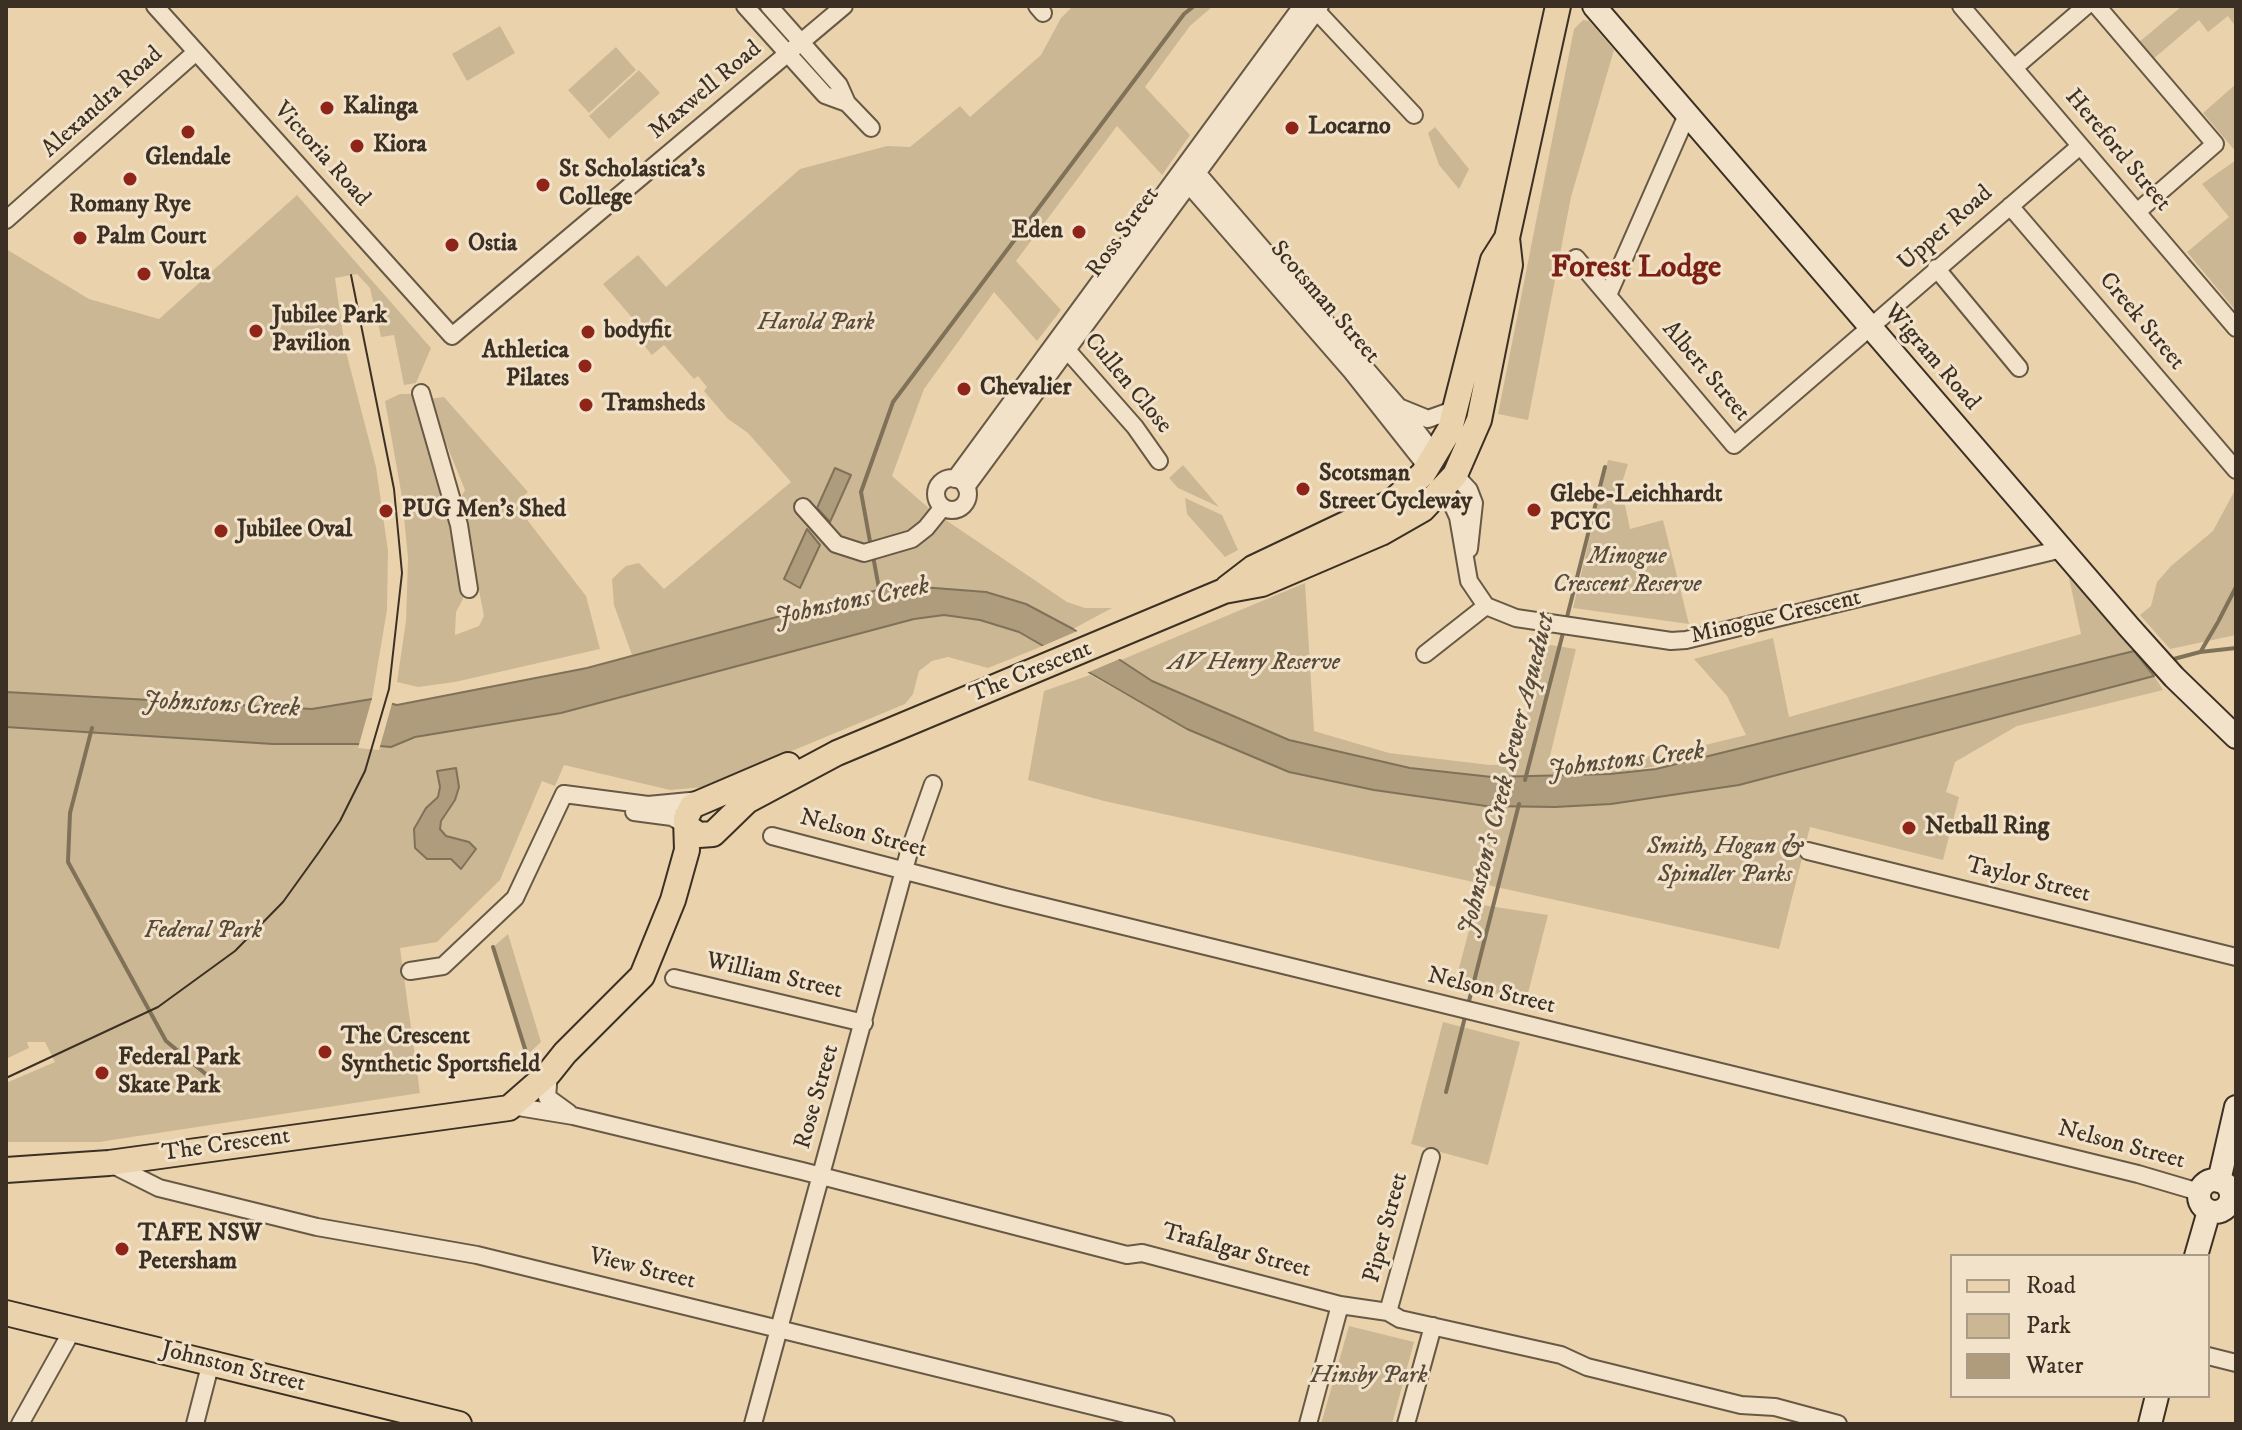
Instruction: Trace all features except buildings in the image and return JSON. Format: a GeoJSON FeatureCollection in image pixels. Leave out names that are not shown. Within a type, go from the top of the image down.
{"type":"FeatureCollection","features":[{"type":"Feature","properties":{"kind":"main road"},"geometry":{"type":"LineString","coordinates":[[1507,238],[1493,260],[1456,409],[1432,462],[1450,482],[1470,446],[1484,398],[1510,265],[1507,238],[1558,6]]}},
{"type":"Feature","properties":{"kind":"main road","name":"The Crescent"},"geometry":{"type":"LineString","coordinates":[[1224,591],[1253,568],[1392,502],[1432,462]]}},
{"type":"Feature","properties":{"kind":"main road","name":"The Crescent"},"geometry":{"type":"LineString","coordinates":[[6,1170],[109,1163],[444,1114],[493,1113],[512,1106],[549,1073],[640,978],[673,900],[699,855],[730,814],[747,801],[837,753],[1224,591],[1262,584],[1393,528],[1420,512],[1450,482]]}},
{"type":"Feature","properties":{"kind":"main road","name":"The Crescent"},"geometry":{"type":"LineString","coordinates":[[704,800],[775,769],[837,753]]}},
{"type":"Feature","properties":{"kind":"main road"},"geometry":{"type":"LineString","coordinates":[[704,800],[721,808],[722,826],[706,836],[695,834],[688,827],[689,809],[704,800]]}},
{"type":"Feature","properties":{"kind":"main road","name":"The Crescent"},"geometry":{"type":"LineString","coordinates":[[673,900],[687,850],[688,827]]}},
{"type":"Feature","properties":{"kind":"main road","name":"The Crescent"},"geometry":{"type":"LineString","coordinates":[[444,1114],[509,1094],[565,1053]]}},
{"type":"Feature","properties":{"kind":"main road","name":"Johnston Street"},"geometry":{"type":"LineString","coordinates":[[6,1313],[459,1424]]}},
{"type":"Feature","properties":{"kind":"street","name":"Victoria Road"},"geometry":{"type":"LineString","coordinates":[[155,6],[452,336]]}},
{"type":"Feature","properties":{"kind":"street"},"geometry":{"type":"LineString","coordinates":[[745,6],[795,48]]}},
{"type":"Feature","properties":{"kind":"street"},"geometry":{"type":"LineString","coordinates":[[769,6],[825,95],[847,103],[871,128]]}},
{"type":"Feature","properties":{"kind":"street","name":"Maxwell Road"},"geometry":{"type":"LineString","coordinates":[[452,336],[844,6]]}},
{"type":"Feature","properties":{"kind":"street","name":"Wigram Road"},"geometry":{"type":"LineString","coordinates":[[1594,6],[2142,642],[2236,737]]}},
{"type":"Feature","properties":{"kind":"street","name":"Hereford Street"},"geometry":{"type":"LineString","coordinates":[[1961,6],[2236,328]]}},
{"type":"Feature","properties":{"kind":"street"},"geometry":{"type":"LineString","coordinates":[[2014,68],[2086,6]]}},
{"type":"Feature","properties":{"kind":"street"},"geometry":{"type":"LineString","coordinates":[[2097,6],[2215,144],[2137,212]]}},
{"type":"Feature","properties":{"kind":"street"},"geometry":{"type":"LineString","coordinates":[[1313,7],[1414,115]]}},
{"type":"Feature","properties":{"kind":"street","name":"Ross Street"},"geometry":{"type":"LineString","coordinates":[[960,483],[1313,7]]}},
{"type":"Feature","properties":{"kind":"street","name":"Alexandra Road"},"geometry":{"type":"LineString","coordinates":[[6,220],[196,52]]}},
{"type":"Feature","properties":{"kind":"street"},"geometry":{"type":"LineString","coordinates":[[1608,295],[1687,115]]}},
{"type":"Feature","properties":{"kind":"street","name":"Upper Road"},"geometry":{"type":"LineString","coordinates":[[1734,445],[2080,146]]}},
{"type":"Feature","properties":{"kind":"street","name":"Scotsman Street"},"geometry":{"type":"LineString","coordinates":[[1188,174],[1397,405],[1432,462]]}},
{"type":"Feature","properties":{"kind":"street","name":"Scotsman Street"},"geometry":{"type":"LineString","coordinates":[[1188,174],[1352,372],[1432,462]]}},
{"type":"Feature","properties":{"kind":"street","name":"Creek Street"},"geometry":{"type":"LineString","coordinates":[[2010,206],[2236,470]]}},
{"type":"Feature","properties":{"kind":"street","name":"Albert Street"},"geometry":{"type":"LineString","coordinates":[[1576,258],[1734,445]]}},
{"type":"Feature","properties":{"kind":"street"},"geometry":{"type":"LineString","coordinates":[[1936,268],[2019,368]]}},
{"type":"Feature","properties":{"kind":"street","name":"Cullen Close"},"geometry":{"type":"LineString","coordinates":[[1062,345],[1135,427],[1159,461]]}},
{"type":"Feature","properties":{"kind":"street"},"geometry":{"type":"LineString","coordinates":[[421,393],[441,473],[459,525],[469,589]]}},
{"type":"Feature","properties":{"kind":"street","name":"Scotsman Street"},"geometry":{"type":"LineString","coordinates":[[1397,405],[1425,419],[1440,417],[1456,409]]}},
{"type":"Feature","properties":{"kind":"street","name":"Ross Street"},"geometry":{"type":"LineString","coordinates":[[943,482],[960,483],[967,497],[963,505],[955,510],[943,507],[937,499],[937,489],[943,482]]}},
{"type":"Feature","properties":{"kind":"street"},"geometry":{"type":"LineString","coordinates":[[1425,654],[1486,606],[1473,590],[1465,566],[1475,508],[1469,490],[1450,482]]}},
{"type":"Feature","properties":{"kind":"street"},"geometry":{"type":"LineString","coordinates":[[803,507],[833,542],[846,550],[872,551],[917,536],[943,507]]}},
{"type":"Feature","properties":{"kind":"street","name":"Minogue Crescent"},"geometry":{"type":"LineString","coordinates":[[1486,606],[1527,620],[1679,641],[2062,549]]}},
{"type":"Feature","properties":{"kind":"street","name":"Rose Street"},"geometry":{"type":"LineString","coordinates":[[753,1424],[904,871],[933,784]]}},
{"type":"Feature","properties":{"kind":"street"},"geometry":{"type":"LineString","coordinates":[[410,971],[443,966],[515,898],[564,794],[652,805],[704,800]]}},
{"type":"Feature","properties":{"kind":"street"},"geometry":{"type":"LineString","coordinates":[[612,800],[637,813],[672,817],[688,827]]}},
{"type":"Feature","properties":{"kind":"street","name":"Nelson Street"},"geometry":{"type":"LineString","coordinates":[[772,836],[2138,1174],[2204,1202]]}},
{"type":"Feature","properties":{"kind":"street","name":"Taylor Street"},"geometry":{"type":"LineString","coordinates":[[1808,851],[2236,957]]}},
{"type":"Feature","properties":{"kind":"street","name":"William Street"},"geometry":{"type":"LineString","coordinates":[[674,978],[864,1023]]}},
{"type":"Feature","properties":{"kind":"street"},"geometry":{"type":"LineString","coordinates":[[549,1073],[547,1097],[573,1116]]}},
{"type":"Feature","properties":{"kind":"street","name":"Trafalgar Street"},"geometry":{"type":"LineString","coordinates":[[512,1106],[573,1116],[1013,1223],[1028,1231],[1127,1255],[1142,1253],[1340,1305],[1388,1312],[1400,1319],[1561,1355],[1587,1367],[1741,1405],[1775,1407],[1838,1424]]}},
{"type":"Feature","properties":{"kind":"street"},"geometry":{"type":"LineString","coordinates":[[2196,1254],[2207,1182],[2228,1193],[2236,1107]]}},
{"type":"Feature","properties":{"kind":"street","name":"Piper Street"},"geometry":{"type":"LineString","coordinates":[[1388,1312],[1431,1157]]}},
{"type":"Feature","properties":{"kind":"street","name":"View Street"},"geometry":{"type":"LineString","coordinates":[[109,1163],[151,1185],[217,1203],[333,1231],[477,1255],[1166,1424]]}},
{"type":"Feature","properties":{"kind":"street"},"geometry":{"type":"LineString","coordinates":[[1308,1424],[1340,1305]]}},
{"type":"Feature","properties":{"kind":"street"},"geometry":{"type":"LineString","coordinates":[[1406,1424],[1433,1326]]}},
{"type":"Feature","properties":{"kind":"street"},"geometry":{"type":"LineString","coordinates":[[20,1424],[73,1329]]}},
{"type":"Feature","properties":{"kind":"street"},"geometry":{"type":"LineString","coordinates":[[2210,1356],[2236,1363]]}},
{"type":"Feature","properties":{"kind":"street"},"geometry":{"type":"LineString","coordinates":[[195,1424],[211,1362]]}},
{"type":"Feature","properties":{"kind":"street"},"geometry":{"type":"LineString","coordinates":[[2150,1424],[2156,1398]]}},
{"type":"Feature","properties":{"kind":"green space","name":"Harold Park"},"geometry":{"type":"Polygon","coordinates":[[[1073,6],[1213,6],[1190,26],[1145,87],[1190,135],[1162,175],[1117,126],[1016,261],[1061,310],[1037,341],[994,292],[924,389],[892,476],[931,510],[1067,602],[1085,608],[1112,608],[1073,629],[1026,604],[896,585],[632,655],[614,605],[612,579],[626,566],[639,563],[664,589],[791,482],[748,433],[728,419],[704,391],[707,387],[698,376],[694,379],[664,345],[652,355],[641,342],[647,335],[603,284],[638,255],[666,287],[800,169],[887,146],[910,147],[960,106],[970,117],[1041,55],[1061,18],[1073,6]]]}},
{"type":"Feature","properties":{"kind":"green space"},"geometry":{"type":"Polygon","coordinates":[[[2182,6],[2236,6],[2236,27],[2228,16],[2208,32],[2199,20],[2152,60],[2138,43],[2182,6]]]}},
{"type":"Feature","properties":{"kind":"green space"},"geometry":{"type":"Polygon","coordinates":[[[1583,20],[1589,21],[1614,50],[1571,197],[1528,420],[1498,414],[1574,29],[1583,20]]]}},
{"type":"Feature","properties":{"kind":"green space"},"geometry":{"type":"Polygon","coordinates":[[[500,26],[515,53],[467,81],[452,54],[500,26]]]}},
{"type":"Feature","properties":{"kind":"green space"},"geometry":{"type":"Polygon","coordinates":[[[616,47],[636,70],[589,113],[568,90],[616,47]]]}},
{"type":"Feature","properties":{"kind":"green space"},"geometry":{"type":"Polygon","coordinates":[[[639,70],[660,93],[609,139],[589,116],[639,70]]]}},
{"type":"Feature","properties":{"kind":"green space"},"geometry":{"type":"Polygon","coordinates":[[[2236,84],[2236,152],[2203,113],[2236,84]]]}},
{"type":"Feature","properties":{"kind":"green space"},"geometry":{"type":"Polygon","coordinates":[[[1435,127],[1469,169],[1459,189],[1439,165],[1428,133],[1435,127]]]}},
{"type":"Feature","properties":{"kind":"green space"},"geometry":{"type":"Polygon","coordinates":[[[2236,160],[2236,311],[2187,252],[2229,217],[2202,184],[2236,160]]]}},
{"type":"Feature","properties":{"kind":"green space"},"geometry":{"type":"Polygon","coordinates":[[[297,195],[431,348],[416,383],[404,385],[394,335],[381,337],[370,288],[357,274],[335,278],[345,348],[376,467],[388,551],[387,610],[372,699],[312,709],[6,692],[6,249],[89,299],[159,319],[297,195]]]}},
{"type":"Feature","properties":{"kind":"green space"},"geometry":{"type":"Polygon","coordinates":[[[400,394],[418,394],[435,474],[439,475],[462,569],[463,599],[456,612],[455,635],[479,626],[484,616],[478,585],[471,585],[467,523],[460,499],[465,490],[428,399],[444,397],[528,492],[515,504],[586,596],[600,649],[455,682],[418,687],[397,682],[406,621],[408,558],[402,497],[385,401],[400,394]]]}},
{"type":"Feature","properties":{"kind":"green space","name":"Minogue Crescent Reserve"},"geometry":{"type":"Polygon","coordinates":[[[1608,460],[1628,464],[1621,486],[1630,529],[1663,520],[1689,624],[1573,608],[1608,460]]]}},
{"type":"Feature","properties":{"kind":"green space"},"geometry":{"type":"Polygon","coordinates":[[[1183,465],[1219,507],[1178,488],[1169,478],[1183,465]]]}},
{"type":"Feature","properties":{"kind":"green space"},"geometry":{"type":"Polygon","coordinates":[[[2235,490],[2236,635],[2170,649],[2140,615],[2151,606],[2157,582],[2171,566],[2213,531],[2235,490]]]}},
{"type":"Feature","properties":{"kind":"green space"},"geometry":{"type":"Polygon","coordinates":[[[1185,498],[1222,515],[1238,550],[1225,557],[1187,514],[1185,498]]]}},
{"type":"Feature","properties":{"kind":"green space","name":"AV Henry Reserve"},"geometry":{"type":"Polygon","coordinates":[[[2068,573],[2134,651],[1716,756],[1610,774],[1492,777],[1410,769],[1315,747],[1289,740],[1152,681],[1121,660],[1305,583],[1314,731],[1389,753],[1490,765],[1515,764],[1544,644],[1576,649],[1548,764],[1664,755],[1746,735],[1727,696],[1694,659],[1773,638],[1789,717],[2081,634],[2068,573]]]}},
{"type":"Feature","properties":{"kind":"green space","name":"Federal Park"},"geometry":{"type":"Polygon","coordinates":[[[944,615],[980,620],[1019,632],[1043,646],[988,668],[948,657],[932,661],[919,671],[913,694],[905,704],[705,787],[670,790],[564,765],[555,786],[542,781],[500,880],[437,942],[400,948],[420,1093],[99,1142],[6,1142],[6,1083],[55,1062],[45,1042],[27,1042],[29,1048],[6,1059],[6,702],[28,727],[273,744],[391,747],[415,737],[561,713],[914,619],[944,615]]]}},
{"type":"Feature","properties":{"kind":"green space","name":"Smith, Hogan & Spindler Parks"},"geometry":{"type":"Polygon","coordinates":[[[1090,675],[1187,729],[1289,772],[1374,790],[1486,806],[1555,807],[1611,804],[1739,785],[2154,676],[2163,690],[2017,726],[1955,762],[1946,792],[1959,797],[1943,860],[1810,827],[1779,949],[1104,801],[1028,780],[1044,691],[1090,675]]]}},
{"type":"Feature","properties":{"kind":"green space"},"geometry":{"type":"Polygon","coordinates":[[[1476,904],[1548,915],[1526,1001],[1455,983],[1476,904]]]}},
{"type":"Feature","properties":{"kind":"green space"},"geometry":{"type":"Polygon","coordinates":[[[508,934],[541,1042],[525,1057],[492,948],[508,934]]]}},
{"type":"Feature","properties":{"kind":"green space"},"geometry":{"type":"Polygon","coordinates":[[[1443,1022],[1520,1042],[1488,1165],[1411,1144],[1443,1022]]]}},
{"type":"Feature","properties":{"kind":"green space","name":"Hinsby Park"},"geometry":{"type":"Polygon","coordinates":[[[1349,1326],[1414,1342],[1392,1424],[1321,1424],[1349,1326]]]}},
{"type":"Feature","properties":{"kind":"water"},"geometry":{"type":"Polygon","coordinates":[[[835,468],[851,475],[830,522],[817,508],[835,468]]]}},
{"type":"Feature","properties":{"kind":"water"},"geometry":{"type":"Polygon","coordinates":[[[807,529],[820,545],[800,588],[784,579],[807,529]]]}},
{"type":"Feature","properties":{"kind":"water","name":"Johnstons Creek"},"geometry":{"type":"Polygon","coordinates":[[[896,585],[986,592],[1026,604],[1073,629],[1152,681],[1289,740],[1410,768],[1492,777],[1610,774],[1656,769],[2134,651],[2154,676],[1739,785],[1611,804],[1555,807],[1486,806],[1374,790],[1289,772],[1187,729],[1019,632],[980,620],[944,615],[914,619],[561,713],[415,737],[391,747],[273,744],[6,727],[6,692],[312,709],[372,699],[397,705],[587,668],[896,585]]]}},
{"type":"Feature","properties":{"kind":"water"},"geometry":{"type":"Polygon","coordinates":[[[456,768],[459,787],[440,829],[446,836],[469,842],[476,849],[461,869],[451,859],[427,859],[415,848],[414,829],[426,808],[438,797],[437,771],[456,768]]]}},
{"type":"Feature","properties":{"kind":"pier"},"geometry":{"type":"Polygon","coordinates":[[[1082,629],[1122,658],[1082,675],[1038,648],[1082,629]]]}},
{"type":"Feature","properties":{"kind":"pier"},"geometry":{"type":"Polygon","coordinates":[[[373,695],[393,700],[379,750],[358,748],[373,695]]]}},
{"type":"Feature","properties":{"kind":"waterway"},"geometry":{"type":"LineString","coordinates":[[871,547],[861,492],[893,402],[1184,14],[1194,6]]}},
{"type":"Feature","properties":{"kind":"waterway","name":"Johnston's Creek Sewer Aqueduct"},"geometry":{"type":"LineString","coordinates":[[1566,621],[1605,467]]}},
{"type":"Feature","properties":{"kind":"waterway"},"geometry":{"type":"LineString","coordinates":[[873,556],[880,594]]}},
{"type":"Feature","properties":{"kind":"waterway"},"geometry":{"type":"LineString","coordinates":[[2219,620],[2236,587]]}},
{"type":"Feature","properties":{"kind":"waterway"},"geometry":{"type":"LineString","coordinates":[[2201,651],[2218,622]]}},
{"type":"Feature","properties":{"kind":"waterway","name":"Johnston's Creek Sewer Aqueduct"},"geometry":{"type":"LineString","coordinates":[[1525,780],[1564,629]]}},
{"type":"Feature","properties":{"kind":"waterway","name":"Johnstons Creek"},"geometry":{"type":"LineString","coordinates":[[2170,660],[2200,652],[2236,648]]}},
{"type":"Feature","properties":{"kind":"waterway"},"geometry":{"type":"LineString","coordinates":[[92,728],[70,813],[68,862],[166,1041],[219,1085]]}},
{"type":"Feature","properties":{"kind":"waterway","name":"Johnston's Creek Sewer Aqueduct"},"geometry":{"type":"LineString","coordinates":[[1468,1005],[1519,804]]}},
{"type":"Feature","properties":{"kind":"waterway"},"geometry":{"type":"LineString","coordinates":[[493,947],[527,1055]]}},
{"type":"Feature","properties":{"kind":"waterway","name":"Johnston's Creek Sewer Aqueduct"},"geometry":{"type":"LineString","coordinates":[[1446,1092],[1466,1013]]}},
{"type":"Feature","properties":{"kind":"tram line"},"geometry":{"type":"LineString","coordinates":[[6,1078],[158,1007],[235,951],[283,902],[340,821],[365,771],[389,689],[402,573],[394,489],[351,275]]}},
{"type":"Feature","properties":{"kind":"place","name":"Kalinga"},"geometry":{"type":"Point","coordinates":[327,108]}},
{"type":"Feature","properties":{"kind":"place","name":"Locarno"},"geometry":{"type":"Point","coordinates":[1292,128]}},
{"type":"Feature","properties":{"kind":"place","name":"Glendale"},"geometry":{"type":"Point","coordinates":[188,132]}},
{"type":"Feature","properties":{"kind":"place","name":"Kiora"},"geometry":{"type":"Point","coordinates":[357,146]}},
{"type":"Feature","properties":{"kind":"place","name":"Romany Rye"},"geometry":{"type":"Point","coordinates":[130,179]}},
{"type":"Feature","properties":{"kind":"place","name":"St Scholastica's College"},"geometry":{"type":"Point","coordinates":[543,185]}},
{"type":"Feature","properties":{"kind":"place","name":"Eden"},"geometry":{"type":"Point","coordinates":[1079,232]}},
{"type":"Feature","properties":{"kind":"place","name":"Palm Court"},"geometry":{"type":"Point","coordinates":[80,238]}},
{"type":"Feature","properties":{"kind":"place","name":"Ostia"},"geometry":{"type":"Point","coordinates":[452,245]}},
{"type":"Feature","properties":{"kind":"place","name":"Volta"},"geometry":{"type":"Point","coordinates":[144,274]}},
{"type":"Feature","properties":{"kind":"place","name":"Jubilee Park Pavilion"},"geometry":{"type":"Point","coordinates":[256,331]}},
{"type":"Feature","properties":{"kind":"place","name":"bodyfit"},"geometry":{"type":"Point","coordinates":[588,332]}},
{"type":"Feature","properties":{"kind":"place","name":"Athletica Pilates"},"geometry":{"type":"Point","coordinates":[585,366]}},
{"type":"Feature","properties":{"kind":"place","name":"Chevalier"},"geometry":{"type":"Point","coordinates":[964,389]}},
{"type":"Feature","properties":{"kind":"place","name":"Tramsheds"},"geometry":{"type":"Point","coordinates":[586,405]}},
{"type":"Feature","properties":{"kind":"place","name":"Scotsman Street Cycleway"},"geometry":{"type":"Point","coordinates":[1303,489]}},
{"type":"Feature","properties":{"kind":"place","name":"Glebe-Leichhardt PCYC"},"geometry":{"type":"Point","coordinates":[1534,510]}},
{"type":"Feature","properties":{"kind":"place","name":"PUG Men's Shed"},"geometry":{"type":"Point","coordinates":[386,511]}},
{"type":"Feature","properties":{"kind":"place","name":"Jubilee Oval"},"geometry":{"type":"Point","coordinates":[221,531]}},
{"type":"Feature","properties":{"kind":"place","name":"Netball Ring"},"geometry":{"type":"Point","coordinates":[1909,828]}},
{"type":"Feature","properties":{"kind":"place","name":"The Crescent Synthetic Sportsfield"},"geometry":{"type":"Point","coordinates":[325,1052]}},
{"type":"Feature","properties":{"kind":"place","name":"Federal Park Skate Park"},"geometry":{"type":"Point","coordinates":[102,1073]}},
{"type":"Feature","properties":{"kind":"place","name":"TAFE NSW Petersham"},"geometry":{"type":"Point","coordinates":[122,1249]}},
{"type":"Feature","properties":{"kind":"district","name":"Forest Lodge"},"geometry":{"type":"Point","coordinates":[1636,269]}}]}
